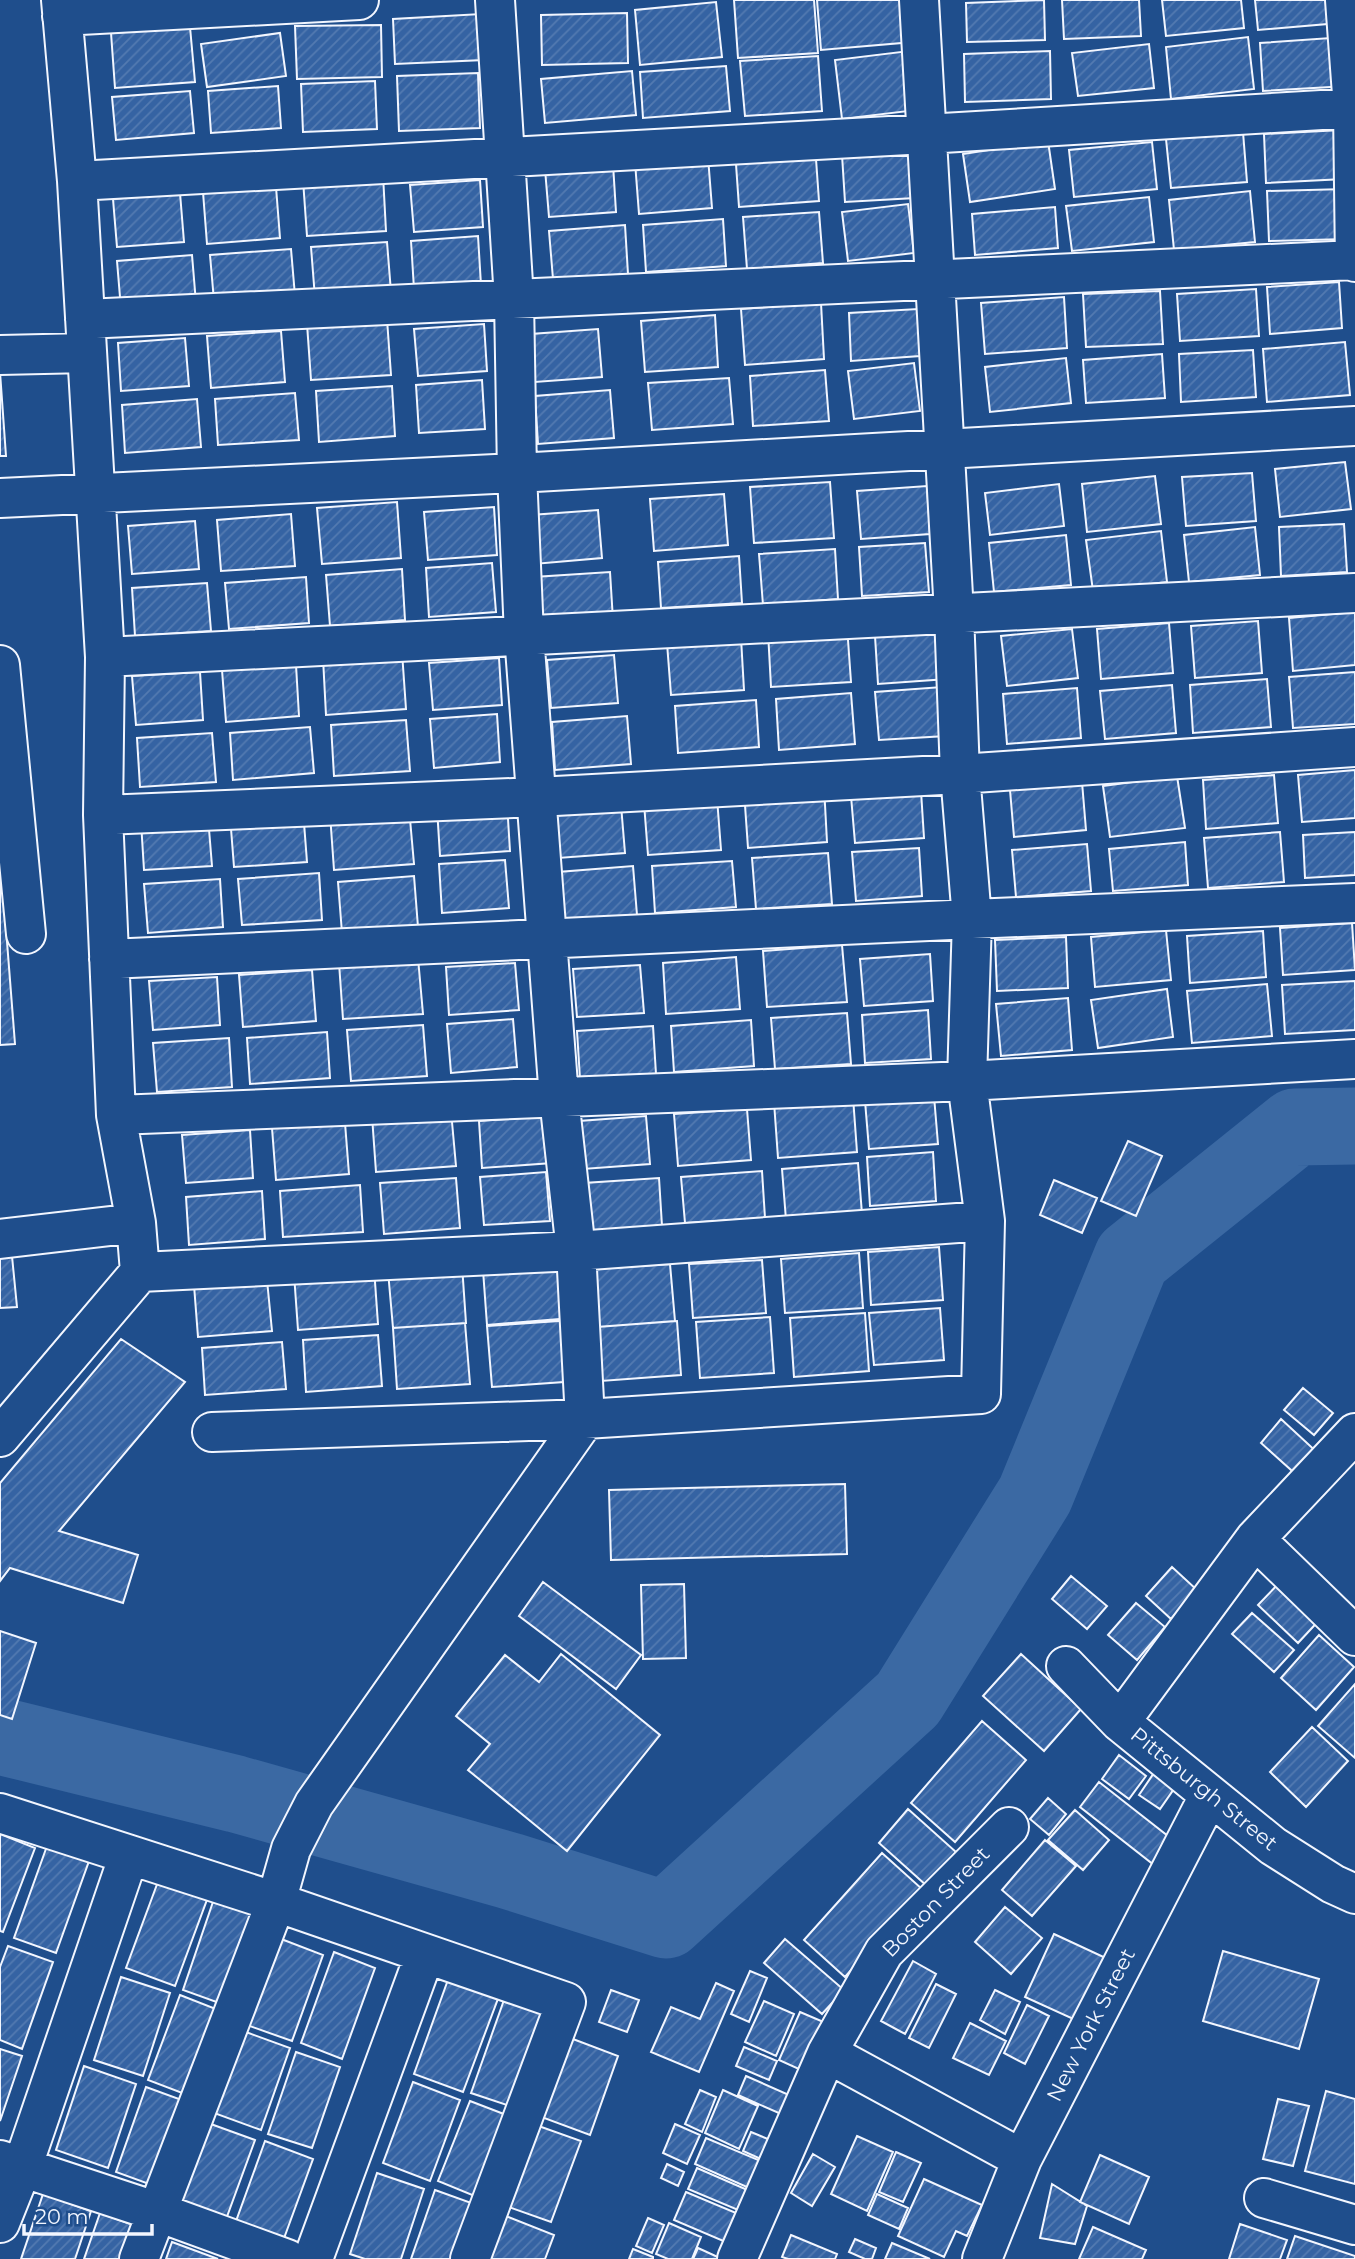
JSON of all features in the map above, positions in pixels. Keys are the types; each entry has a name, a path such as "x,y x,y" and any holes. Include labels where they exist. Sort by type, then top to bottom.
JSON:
{"street":[{"path":"0,1437 140,1272 136,1223 116,1115 103,815 105,657 77,181 62,8 359,0"},
{"path":"139,2259 155,2211 276,1902 291,1849 314,1804 585,1419 576,1251 559,1098 524,635 517,473 514,299 495,0"},
{"path":"212,1432 585,1419 981,1394 985,1221 967,1081 972,919 960,774 954,613 919,0"},
{"path":"0,355 86,336 514,299 1355,261 1354,108 1345,0"},
{"path":"77,181 1354,108"},
{"path":"0,498 517,473 1355,426"},
{"path":"105,657 1355,593"},
{"path":"0,665 26,934"},
{"path":"103,815 537,797 960,774 1355,747"},
{"path":"109,959 1355,903"},
{"path":"116,1115 967,1081 1355,1059"},
{"path":"140,1272 576,1251 985,1221"},
{"path":"0,1239 136,1223"},
{"path":"1120,1722 1255,1539 1355,1433"},
{"path":"1255,1539 1355,1636"},
{"name":"Pittsburgh Street","path":"1066,1666 1120,1722 1209,1796 1273,1846 1333,1884 1355,1894"},
{"name":"New York Street","path":"982,2259 1022,2159 1209,1796"},
{"path":"0,1813 276,1902 566,2002 470,2259"},
{"name":"Boston Street","path":"737,2259 827,2053 884,1952 1009,1827"},
{"path":"0,2223 11,2164 129,1855"},
{"path":"313,2259 425,1954"},
{"path":"827,2053 1022,2159"},
{"path":"11,2164 155,2211 287,2259"},
{"path":"1264,2198 1355,2225"}],"building":[{"path":"734,0 814,0 818,53 738,58"},
{"path":"817,0 910,0 913,42 821,50"},
{"path":"1044,0 1045,40 967,42 966,3"},
{"path":"1062,0 1139,0 1141,36 1064,39"},
{"path":"1162,0 1241,0 1244,28 1166,36"},
{"path":"1255,0 1337,0 1339,23 1258,30"},
{"path":"716,2 722,57 640,65 635,10"},
{"path":"627,13 628,63 542,65 541,15"},
{"path":"481,14 484,60 395,64 393,19"},
{"path":"381,25 382,77 297,79 295,26"},
{"path":"190,27 195,82 115,88 111,33"},
{"path":"280,33 286,76 207,87 201,44"},
{"path":"1248,37 1254,89 1171,99 1166,47"},
{"path":"1345,37 1348,86 1263,91 1260,43"},
{"path":"1149,44 1154,88 1078,96 1072,53"},
{"path":"909,51 917,110 842,119 835,60"},
{"path":"1050,51 1051,99 965,102 964,54"},
{"path":"818,56 822,111 745,116 740,61"},
{"path":"726,66 730,111 643,118 640,72"},
{"path":"632,71 636,115 545,123 541,79"},
{"path":"478,73 480,128 399,131 397,76"},
{"path":"375,81 377,129 303,132 301,84"},
{"path":"278,86 281,128 211,133 208,91"},
{"path":"190,91 194,133 116,140 112,97"},
{"path":"1342,130 1344,179 1266,183 1264,134"},
{"path":"1243,132 1247,182 1171,188 1166,139"},
{"path":"1048,141 1055,189 970,202 963,154"},
{"path":"1152,142 1157,189 1074,197 1069,150"},
{"path":"815,145 819,201 739,207 735,150"},
{"path":"912,150 915,198 845,202 842,155"},
{"path":"708,157 712,208 639,214 635,162"},
{"path":"613,164 616,212 549,217 545,169"},
{"path":"383,175 386,231 307,236 303,180"},
{"path":"480,180 483,227 414,232 410,185"},
{"path":"276,187 280,238 207,244 203,192"},
{"path":"1346,189 1348,239 1269,241 1267,191"},
{"path":"1250,191 1255,242 1174,250 1169,200"},
{"path":"180,193 184,242 117,247 113,199"},
{"path":"1149,197 1154,242 1072,251 1066,206"},
{"path":"908,204 914,253 848,261 842,212"},
{"path":"1055,207 1058,248 975,255 972,214"},
{"path":"819,212 823,263 747,269 743,217"},
{"path":"723,219 726,266 646,272 643,225"},
{"path":"625,225 628,274 553,279 549,231"},
{"path":"478,236 481,285 414,289 411,241"},
{"path":"387,242 391,292 315,298 311,247"},
{"path":"291,249 295,296 214,301 210,255"},
{"path":"192,255 196,303 121,309 117,261"},
{"path":"1339,282 1342,328 1270,334 1267,287"},
{"path":"1256,289 1259,336 1180,341 1177,294"},
{"path":"1160,291 1163,344 1086,347 1083,294"},
{"path":"1064,297 1067,348 985,354 981,303"},
{"path":"821,303 824,359 745,365 741,309"},
{"path":"918,309 920,356 851,361 849,313"},
{"path":"715,315 718,367 645,372 641,321"},
{"path":"387,319 391,375 311,380 307,324"},
{"path":"484,324 487,371 418,376 414,329"},
{"path":"598,329 602,377 535,382 531,334"},
{"path":"281,331 285,382 211,388 207,336"},
{"path":"185,338 189,386 121,391 118,343"},
{"path":"1345,342 1350,395 1267,402 1263,349"},
{"path":"1253,350 1256,397 1181,402 1179,354"},
{"path":"1162,354 1165,398 1086,403 1083,360"},
{"path":"1066,358 1071,403 990,412 985,367"},
{"path":"914,363 920,411 854,419 848,371"},
{"path":"825,370 829,421 753,426 750,376"},
{"path":"0,372 6,456 0,456"},
{"path":"729,378 733,424 652,430 648,383"},
{"path":"482,380 485,429 419,433 416,385"},
{"path":"392,386 395,436 319,442 316,391"},
{"path":"610,390 614,438 538,444 535,396"},
{"path":"295,393 299,440 218,445 215,399"},
{"path":"197,399 201,447 125,453 122,405"},
{"path":"1345,462 1351,509 1280,517 1275,469"},
{"path":"1252,473 1256,521 1186,526 1182,477"},
{"path":"1155,476 1161,524 1087,532 1082,484"},
{"path":"830,482 834,538 754,543 750,487"},
{"path":"1059,484 1064,526 990,535 985,493"},
{"path":"927,486 930,534 861,539 857,491"},
{"path":"724,494 728,545 654,551 650,499"},
{"path":"397,502 401,558 322,564 317,508"},
{"path":"494,507 497,555 428,560 424,512"},
{"path":"598,510 602,558 534,564 531,515"},
{"path":"291,514 295,566 221,571 217,520"},
{"path":"195,521 199,569 132,574 128,526"},
{"path":"1344,524 1347,572 1281,576 1279,527"},
{"path":"1255,527 1260,575 1189,582 1184,535"},
{"path":"1161,531 1167,582 1093,591 1086,540"},
{"path":"1066,535 1071,585 994,592 989,543"},
{"path":"925,543 929,592 862,596 859,547"},
{"path":"835,549 838,599 763,605 759,554"},
{"path":"739,556 742,603 661,608 658,562"},
{"path":"492,563 496,612 429,617 426,568"},
{"path":"402,569 405,620 330,626 326,575"},
{"path":"610,572 613,620 538,626 534,577"},
{"path":"306,577 309,623 229,629 225,583"},
{"path":"207,583 211,631 135,636 132,588"},
{"path":"1355,612 1355,665 1293,671 1289,618"},
{"path":"1258,621 1262,673 1195,678 1191,626"},
{"path":"1169,623 1173,673 1101,679 1097,629"},
{"path":"847,626 851,682 771,687 768,632"},
{"path":"1072,629 1078,678 1007,686 1001,636"},
{"path":"944,631 947,679 878,684 875,636"},
{"path":"741,638 744,690 671,695 667,643"},
{"path":"402,652 406,709 326,715 323,658"},
{"path":"614,655 618,703 551,708 547,660"},
{"path":"499,658 502,705 433,710 429,663"},
{"path":"296,665 299,716 226,722 222,670"},
{"path":"200,672 203,720 136,725 132,676"},
{"path":"1355,672 1355,724 1293,728 1289,677"},
{"path":"1267,679 1271,727 1193,733 1190,685"},
{"path":"1172,685 1176,733 1105,739 1100,691"},
{"path":"942,687 946,736 879,740 875,692"},
{"path":"1077,688 1081,738 1007,744 1003,694"},
{"path":"851,693 855,744 779,750 776,699"},
{"path":"756,700 759,747 678,753 675,706"},
{"path":"497,714 500,762 434,768 430,719"},
{"path":"627,716 631,764 555,770 552,722"},
{"path":"406,720 410,771 334,776 331,725"},
{"path":"310,727 314,773 233,780 230,733"},
{"path":"212,733 216,782 140,787 137,738"},
{"path":"1355,770 1355,818 1302,822 1298,775"},
{"path":"1274,775 1278,823 1206,829 1203,780"},
{"path":"1177,776 1185,828 1110,837 1103,786"},
{"path":"1082,782 1086,830 1014,837 1010,790"},
{"path":"824,786 827,842 748,848 744,791"},
{"path":"921,791 924,838 855,843 851,796"},
{"path":"717,798 721,850 648,855 644,803"},
{"path":"507,803 510,851 440,856 437,808"},
{"path":"621,805 625,853 558,858 554,810"},
{"path":"409,808 414,864 334,870 330,814"},
{"path":"303,810 307,862 234,867 230,816"},
{"path":"208,817 212,866 144,870 141,822"},
{"path":"1280,832 1284,882 1208,888 1204,838"},
{"path":"1355,832 1355,875 1305,878 1303,835"},
{"path":"1185,842 1188,885 1113,891 1109,849"},
{"path":"1087,844 1091,891 1016,897 1012,850"},
{"path":"919,848 922,896 856,901 852,852"},
{"path":"0,852 15,1044 0,1045"},
{"path":"828,853 832,904 756,909 752,858"},
{"path":"505,860 509,908 442,913 439,864"},
{"path":"732,861 736,907 655,913 652,866"},
{"path":"633,866 637,915 562,920 558,872"},
{"path":"319,873 322,920 242,925 238,879"},
{"path":"414,876 418,927 342,933 338,882"},
{"path":"220,879 223,927 148,933 144,884"},
{"path":"1352,923 1355,970 1283,975 1280,928"},
{"path":"1166,930 1171,980 1095,987 1091,937"},
{"path":"1263,931 1266,977 1190,983 1187,936"},
{"path":"1066,937 1068,988 997,991 995,940"},
{"path":"842,945 847,1002 767,1007 763,951"},
{"path":"930,954 933,1001 864,1006 860,959"},
{"path":"736,957 740,1009 666,1014 663,963"},
{"path":"418,958 423,1014 343,1019 339,963"},
{"path":"515,963 519,1010 449,1015 446,967"},
{"path":"640,965 644,1013 577,1017 573,969"},
{"path":"312,970 316,1021 243,1027 239,975"},
{"path":"217,977 220,1025 153,1030 149,981"},
{"path":"1355,981 1355,1030 1285,1034 1282,985"},
{"path":"1267,984 1272,1036 1192,1043 1187,991"},
{"path":"1167,989 1173,1037 1098,1048 1091,1000"},
{"path":"1068,998 1072,1050 1001,1056 996,1004"},
{"path":"928,1010 931,1059 865,1063 862,1015"},
{"path":"847,1013 851,1064 775,1069 771,1018"},
{"path":"513,1019 517,1067 451,1073 447,1024"},
{"path":"751,1020 754,1066 674,1072 671,1026"},
{"path":"423,1025 427,1076 351,1081 347,1030"},
{"path":"653,1026 656,1074 580,1079 577,1031"},
{"path":"327,1032 330,1078 250,1084 247,1038"},
{"path":"229,1038 232,1087 157,1092 153,1043"},
{"path":"934,1096 938,1144 869,1149 865,1101"},
{"path":"853,1097 857,1152 778,1158 774,1102"},
{"path":"747,1109 751,1160 678,1166 674,1114"},
{"path":"451,1111 456,1166 376,1172 372,1116"},
{"path":"548,1116 552,1163 482,1168 479,1121"},
{"path":"646,1116 650,1164 583,1169 579,1121"},
{"path":"345,1123 349,1174 276,1180 272,1128"},
{"path":"250,1130 253,1178 186,1183 182,1135"},
{"path":"1128,1141 1162,1156 1136,1216 1101,1201"},
{"path":"933,1152 936,1201 870,1206 867,1157"},
{"path":"858,1163 862,1214 786,1220 782,1169"},
{"path":"762,1171 765,1218 685,1223 681,1177"},
{"path":"546,1172 550,1221 484,1225 480,1177"},
{"path":"456,1178 460,1228 384,1234 380,1183"},
{"path":"659,1178 662,1226 587,1231 584,1183"},
{"path":"1054,1180 1097,1198 1082,1233 1040,1215"},
{"path":"360,1185 363,1232 283,1237 280,1191"},
{"path":"262,1191 265,1239 189,1245 186,1197"},
{"path":"0,1246 11,1246 17,1307 0,1308"},
{"path":"939,1247 943,1300 871,1305 868,1252"},
{"path":"859,1253 863,1308 785,1313 781,1259"},
{"path":"762,1260 766,1313 693,1318 689,1264"},
{"path":"568,1263 572,1318 487,1325 483,1270"},
{"path":"670,1264 675,1321 597,1327 594,1269"},
{"path":"462,1265 466,1323 393,1328 388,1271"},
{"path":"374,1268 378,1324 298,1330 294,1274"},
{"path":"267,1280 272,1331 198,1337 194,1285"},
{"path":"940,1308 944,1360 874,1365 869,1313"},
{"path":"865,1313 869,1371 794,1377 790,1318"},
{"path":"770,1317 774,1373 700,1378 696,1322"},
{"path":"574,1320 578,1381 492,1387 487,1326"},
{"path":"677,1321 681,1375 601,1381 597,1327"},
{"path":"465,1323 470,1384 397,1389 393,1328"},
{"path":"378,1335 382,1386 306,1392 303,1340"},
{"path":"121,1339 185,1382 59,1531 138,1555 123,1603 10,1568 0,1581 0,1483"},
{"path":"282,1342 286,1389 205,1395 202,1348"},
{"path":"1303,1388 1333,1413 1314,1435 1284,1410"},
{"path":"1281,1419 1320,1455 1300,1478 1261,1443"},
{"path":"845,1484 847,1554 611,1560 609,1490"},
{"path":"1172,1567 1197,1590 1171,1619 1146,1596"},
{"path":"1071,1576 1107,1606 1087,1629 1052,1599"},
{"path":"1284,1578 1324,1615 1298,1643 1258,1605"},
{"path":"543,1582 641,1655 616,1689 519,1616"},
{"path":"684,1584 686,1658 643,1659 641,1585"},
{"path":"1136,1603 1165,1627 1137,1660 1108,1635"},
{"path":"1252,1613 1294,1650 1274,1672 1232,1634"},
{"path":"0,1631 36,1643 12,1719 0,1715"},
{"path":"1319,1635 1354,1667 1316,1710 1281,1678"},
{"path":"561,1654 660,1735 567,1851 468,1770 490,1744 456,1716 505,1655 539,1682"},
{"path":"1021,1654 1081,1709 1044,1751 983,1696"},
{"path":"1355,1684 1355,1758 1318,1726"},
{"path":"982,1721 1026,1760 955,1842 911,1803"},
{"path":"1312,1727 1348,1761 1306,1807 1270,1772"},
{"path":"1119,1755 1146,1776 1129,1799 1102,1779"},
{"path":"1162,1761 1183,1776 1160,1809 1139,1795"},
{"path":"1099,1782 1173,1840 1154,1865 1080,1807"},
{"path":"1048,1798 1066,1814 1049,1835 1030,1819"},
{"path":"908,1809 956,1852 927,1886 879,1843"},
{"path":"1075,1810 1109,1840 1083,1870 1048,1840"},
{"path":"0,1834 35,1848 3,1932 0,1931"},
{"path":"1045,1840 1076,1866 1032,1916 1002,1890"},
{"path":"47,1846 89,1861 56,1953 14,1938"},
{"path":"882,1853 922,1889 845,1977 804,1940"},
{"path":"159,1879 208,1897 175,1986 126,1968"},
{"path":"215,1896 256,1910 222,2004 183,1990"},
{"path":"1005,1907 1042,1938 1011,1974 975,1942"},
{"path":"1054,1934 1110,1960 1082,2023 1025,1997"},
{"path":"276,1937 323,1955 292,2041 244,2024"},
{"path":"785,1939 844,1990 822,2014 764,1963"},
{"path":"8,1946 53,1962 22,2049 0,2040 0,1967"},
{"path":"1223,1951 1319,1979 1299,2049 1203,2021"},
{"path":"334,1952 375,1968 342,2059 301,2043"},
{"path":"913,1961 936,1974 905,2034 881,2021"},
{"path":"750,1971 767,1978 749,2022 731,2014"},
{"path":"121,1977 170,1993 143,2076 94,2060"},
{"path":"449,1977 499,1996 463,2092 414,2074"},
{"path":"716,1983 734,1991 699,2072 651,2052 671,2007 700,2019"},
{"path":"936,1984 956,1994 929,2048 909,2038"},
{"path":"611,1990 639,2000 627,2032 599,2022"},
{"path":"995,1990 1020,2002 1005,2034 980,2020"},
{"path":"180,1995 221,2011 190,2096 148,2080"},
{"path":"504,2000 546,2015 513,2107 471,2093"},
{"path":"764,2001 794,2014 776,2056 745,2042"},
{"path":"1027,2005 1049,2016 1025,2064 1004,2053"},
{"path":"800,2012 833,2026 812,2075 779,2060"},
{"path":"970,2023 1006,2041 989,2075 953,2058"},
{"path":"243,2031 290,2048 261,2130 214,2113"},
{"path":"565,2036 618,2056 590,2135 536,2115"},
{"path":"744,2047 777,2061 769,2080 736,2066"},
{"path":"0,2049 22,2056 0,2121"},
{"path":"296,2052 340,2067 312,2148 268,2134"},
{"path":"84,2066 136,2084 108,2168 56,2150"},
{"path":"746,2076 789,2095 781,2114 738,2095"},
{"path":"413,2082 460,2100 430,2181 383,2163"},
{"path":"146,2087 190,2103 160,2188 116,2172"},
{"path":"700,2090 716,2097 702,2132 685,2124"},
{"path":"723,2090 758,2106 739,2149 705,2133"},
{"path":"1326,2091 1355,2099 1355,2184 1305,2171"},
{"path":"1278,2099 1309,2106 1293,2166 1263,2159"},
{"path":"470,2101 509,2116 477,2197 438,2181"},
{"path":"208,2123 255,2140 225,2222 178,2205"},
{"path":"533,2124 581,2141 551,2222 503,2205"},
{"path":"675,2124 700,2135 687,2164 663,2153"},
{"path":"751,2132 780,2144 772,2164 743,2151"},
{"path":"857,2136 893,2152 867,2211 831,2194"},
{"path":"706,2138 770,2165 758,2192 695,2164"},
{"path":"265,2141 313,2159 283,2241 235,2224"},
{"path":"896,2152 921,2163 903,2202 879,2192"},
{"path":"813,2154 835,2167 812,2206 791,2193"},
{"path":"1100,2155 1149,2177 1129,2224 1080,2202"},
{"path":"667,2164 684,2172 678,2186 661,2178"},
{"path":"697,2168 759,2195 750,2215 688,2189"},
{"path":"377,2173 424,2189 401,2259 365,2259 350,2254"},
{"path":"924,2179 982,2205 967,2236 956,2231 944,2257 898,2236"},
{"path":"1052,2184 1087,2206 1075,2244 1040,2238"},
{"path":"435,2190 477,2205 458,2259 411,2259"},
{"path":"686,2192 748,2218 735,2246 674,2220"},
{"path":"43,2194 91,2211 75,2259 21,2259"},
{"path":"877,2194 908,2208 899,2229 868,2215"},
{"path":"100,2213 142,2228 131,2259 84,2259"},
{"path":"498,2213 554,2235 545,2259 481,2259"},
{"path":"648,2218 664,2225 652,2253 636,2246"},
{"path":"669,2223 701,2237 692,2259 668,2259 656,2254"},
{"path":"1240,2224 1287,2240 1280,2259 1229,2259"},
{"path":"1093,2227 1146,2250 1142,2259 1079,2259"},
{"path":"791,2235 837,2254 835,2259 782,2257"},
{"path":"1295,2236 1355,2256 1355,2259 1287,2259"},
{"path":"855,2239 876,2248 872,2259 849,2252"},
{"path":"172,2242 218,2259 166,2259"},
{"path":"892,2243 930,2259 885,2259"},
{"path":"698,2248 722,2259 693,2259"},
{"path":"633,2249 653,2257 653,2259 629,2259"}],"waterway":[{"path":"0,1736 236,1794 510,1871 666,1920 908,1699 1035,1495 1132,1258 1295,1127 1355,1126"}]}
